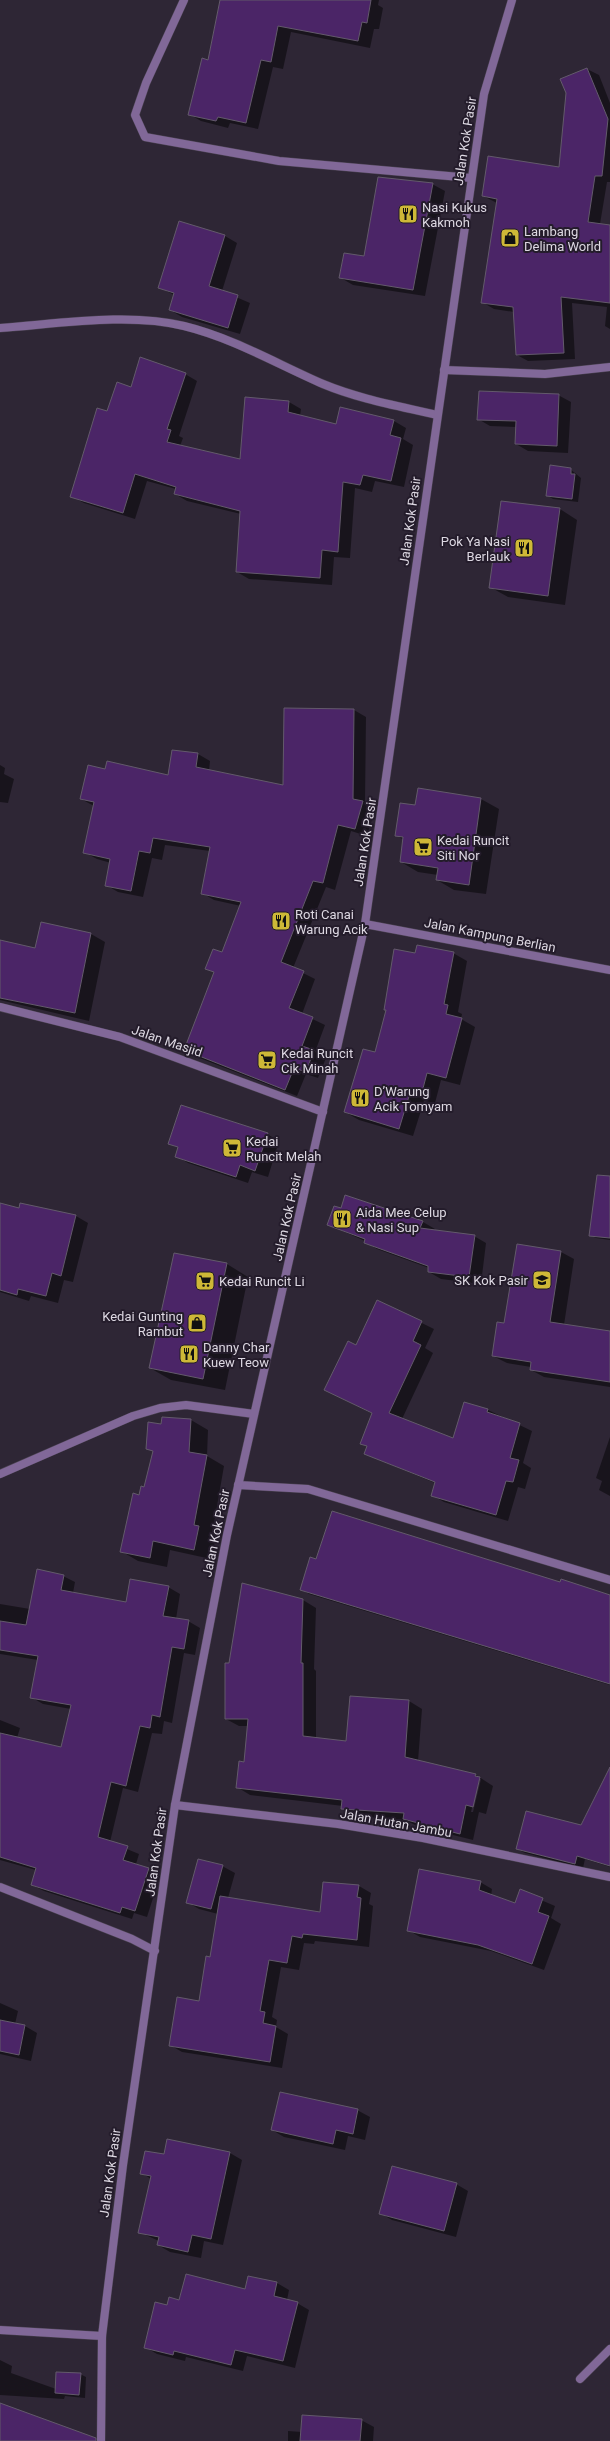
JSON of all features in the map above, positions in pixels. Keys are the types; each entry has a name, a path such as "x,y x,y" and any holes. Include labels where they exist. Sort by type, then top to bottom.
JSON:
{"street":[{"path":"184,0 146,83 135,115 145,137 278,161 471,178"},
{"name":"Jalan Kok Pasir","path":"101,2441 102,2336 123,2165 175,1805 238,1485 365,924 484,94 512,0"},
{"path":"0,328 137,319 183,325 229,339 325,384 372,400 437,415"},
{"path":"444,370 545,374 610,367"},
{"name":"Jalan Kampung Berlian","path":"365,924 610,970"},
{"name":"Jalan Masjid","path":"0,1008 120,1037 322,1112"},
{"path":"0,1474 133,1416 160,1408 186,1405 254,1414"},
{"path":"238,1485 308,1489 610,1580"},
{"name":"Jalan Hutan Jambu","path":"175,1805 338,1824 423,1838 610,1877"},
{"path":"0,1887 132,1939 155,1951"},
{"path":"0,2330 102,2336"},
{"path":"580,2379 610,2349"}],"building":[{"path":"220,0 371,0 367,23 362,22 358,41 278,26 271,62 261,60 246,123 218,117 216,121 188,115 202,58 208,60"},
{"path":"587,68 608,119 602,176 595,176 588,222 610,225 610,303 561,297 564,353 516,355 513,307 481,303 497,199 482,196 488,156 559,167 566,93 560,79"},
{"path":"378,177 433,183 413,290 339,278 344,253 364,256"},
{"path":"179,221 225,235 209,286 238,295 228,328 169,310 174,293 158,288"},
{"path":"140,357 186,373 167,429 171,430 167,442 240,459 245,397 289,401 288,412 336,424 340,407 394,420 390,435 401,438 391,481 363,475 360,485 343,482 338,552 322,550 320,578 236,572 240,511 174,494 176,487 135,474 123,513 70,497 97,408 107,411 117,382 131,387"},
{"path":"479,391 559,394 557,446 515,444 516,421 477,420"},
{"path":"550,465 571,468 571,474 575,474 572,499 546,496"},
{"name":"Pok Ya Nasi Berlauk","path":"501,501 560,508 548,596 489,588"},
{"path":"284,708 354,709 353,799 363,801 355,829 338,825 323,883 313,881 281,962 304,971 289,1008 313,1017 302,1046 314,1050 306,1072 294,1068 285,1090 184,1050 214,972 205,969 213,949 222,952 241,902 201,894 210,847 153,838 150,853 139,851 131,891 105,886 110,859 83,853 94,802 80,799 88,765 105,769 107,761 168,775 172,750 198,753 196,767 283,785"},
{"path":"418,788 481,798 469,885 436,880 438,868 400,862 403,837 395,836 400,803 415,805"},
{"path":"41,922 91,933 75,1013 0,998 0,940 35,948"},
{"path":"417,945 454,952 444,1004 448,1005 446,1014 462,1018 446,1078 427,1073 421,1096 410,1093 399,1129 344,1112 363,1049 375,1052 386,1010 384,1010 394,949 415,953"},
{"path":"181,1105 268,1133 255,1171 240,1165 236,1177 175,1157 178,1147 168,1144"},
{"path":"597,1175 610,1176 610,1238 589,1236"},
{"path":"345,1195 423,1221 420,1228 475,1235 469,1277 428,1272 428,1266 364,1243 365,1239 327,1225 334,1206 341,1208"},
{"path":"0,1203 19,1208 20,1203 76,1215 61,1276 52,1273 46,1296 18,1289 17,1295 0,1290"},
{"path":"517,1244 561,1251 550,1322 610,1331 610,1382 530,1370 531,1362 492,1356 497,1322 504,1323"},
{"path":"174,1253 227,1263 203,1379 149,1368"},
{"path":"377,1300 422,1321 413,1341 421,1345 389,1413 453,1438 464,1402 488,1409 487,1412 520,1423 510,1458 519,1460 513,1482 506,1481 496,1515 431,1496 435,1482 364,1454 367,1446 360,1444 372,1413 324,1390 348,1341 356,1345"},
{"path":"162,1417 191,1419 189,1452 207,1455 194,1525 199,1526 194,1550 153,1541 150,1558 120,1552 133,1493 139,1495 141,1486 144,1487 153,1451 146,1449 148,1422 161,1424"},
{"path":"332,1511 560,1582 561,1579 610,1595 610,1684 300,1590 310,1557 316,1559"},
{"path":"37,1569 64,1575 61,1590 126,1602 130,1579 169,1586 163,1616 189,1620 184,1649 172,1647 160,1717 152,1715 150,1728 140,1726 126,1786 111,1782 98,1837 128,1846 123,1860 149,1868 135,1911 122,1907 120,1913 31,1885 36,1868 0,1857 0,1733 61,1747 71,1705 30,1698 38,1656 0,1650 0,1621 26,1625"},
{"path":"242,1583 303,1599 301,1663 303,1663 303,1736 346,1741 350,1696 409,1700 405,1757 476,1774 475,1776 480,1777 473,1807 466,1805 460,1834 403,1819 404,1813 341,1809 342,1800 236,1788 239,1761 244,1762 248,1719 225,1719 225,1663 229,1663"},
{"path":"610,1767 610,1866 577,1856 575,1864 516,1849 526,1811 581,1825"},
{"path":"198,1859 223,1865 211,1909 186,1903"},
{"path":"419,1869 481,1881 479,1890 515,1903 520,1889 543,1898 538,1912 549,1916 532,1964 478,1945 407,1931"},
{"path":"323,1882 359,1885 357,1897 361,1898 357,1940 303,1934 302,1938 292,1936 287,1963 269,1960 260,2011 265,2012 263,2023 276,2026 270,2062 169,2046 177,1997 199,2001 206,1956 210,1957 220,1896 320,1912"},
{"path":"0,2020 25,2025 19,2055 0,2051"},
{"path":"280,2092 358,2109 353,2134 336,2130 333,2144 271,2130"},
{"path":"167,2139 230,2152 211,2239 192,2235 188,2252 157,2245 159,2237 138,2233 151,2176 140,2174 145,2151 164,2154"},
{"path":"392,2166 457,2183 444,2231 379,2214"},
{"path":"186,2274 245,2289 248,2276 277,2282 274,2296 298,2302 283,2361 235,2350 231,2365 174,2351 173,2355 144,2348 155,2302 167,2305 169,2297 179,2300"},
{"path":"56,2372 81,2373 79,2395 55,2393"},
{"path":"0,2403 96,2438 96,2441 0,2441"},
{"path":"302,2415 362,2419 360,2441 300,2441"}],"place":[{"name":"Nasi Kukus Kakmoh","path":"408,214"},
{"name":"Lambang Delima World","path":"510,238"},
{"name":"Pok Ya Nasi Berlauk","path":"524,548"},
{"name":"Kedai Runcit Siti Nor","path":"423,847"},
{"name":"Roti Canai Warung Acik","path":"281,921"},
{"name":"Kedai Runcit Cik Minah","path":"267,1060"},
{"name":"D’Warung Acik Tomyam","path":"360,1098"},
{"name":"Kedai Runcit Melah","path":"232,1148"},
{"name":"Aida Mee Celup & Nasi Sup","path":"342,1219"},
{"name":"SK Kok Pasir","path":"542,1280"},
{"name":"Kedai Runcit Li","path":"205,1281"},
{"name":"Kedai Gunting Rambut","path":"197,1323"},
{"name":"Danny Char Kuew Teow","path":"189,1354"}]}
